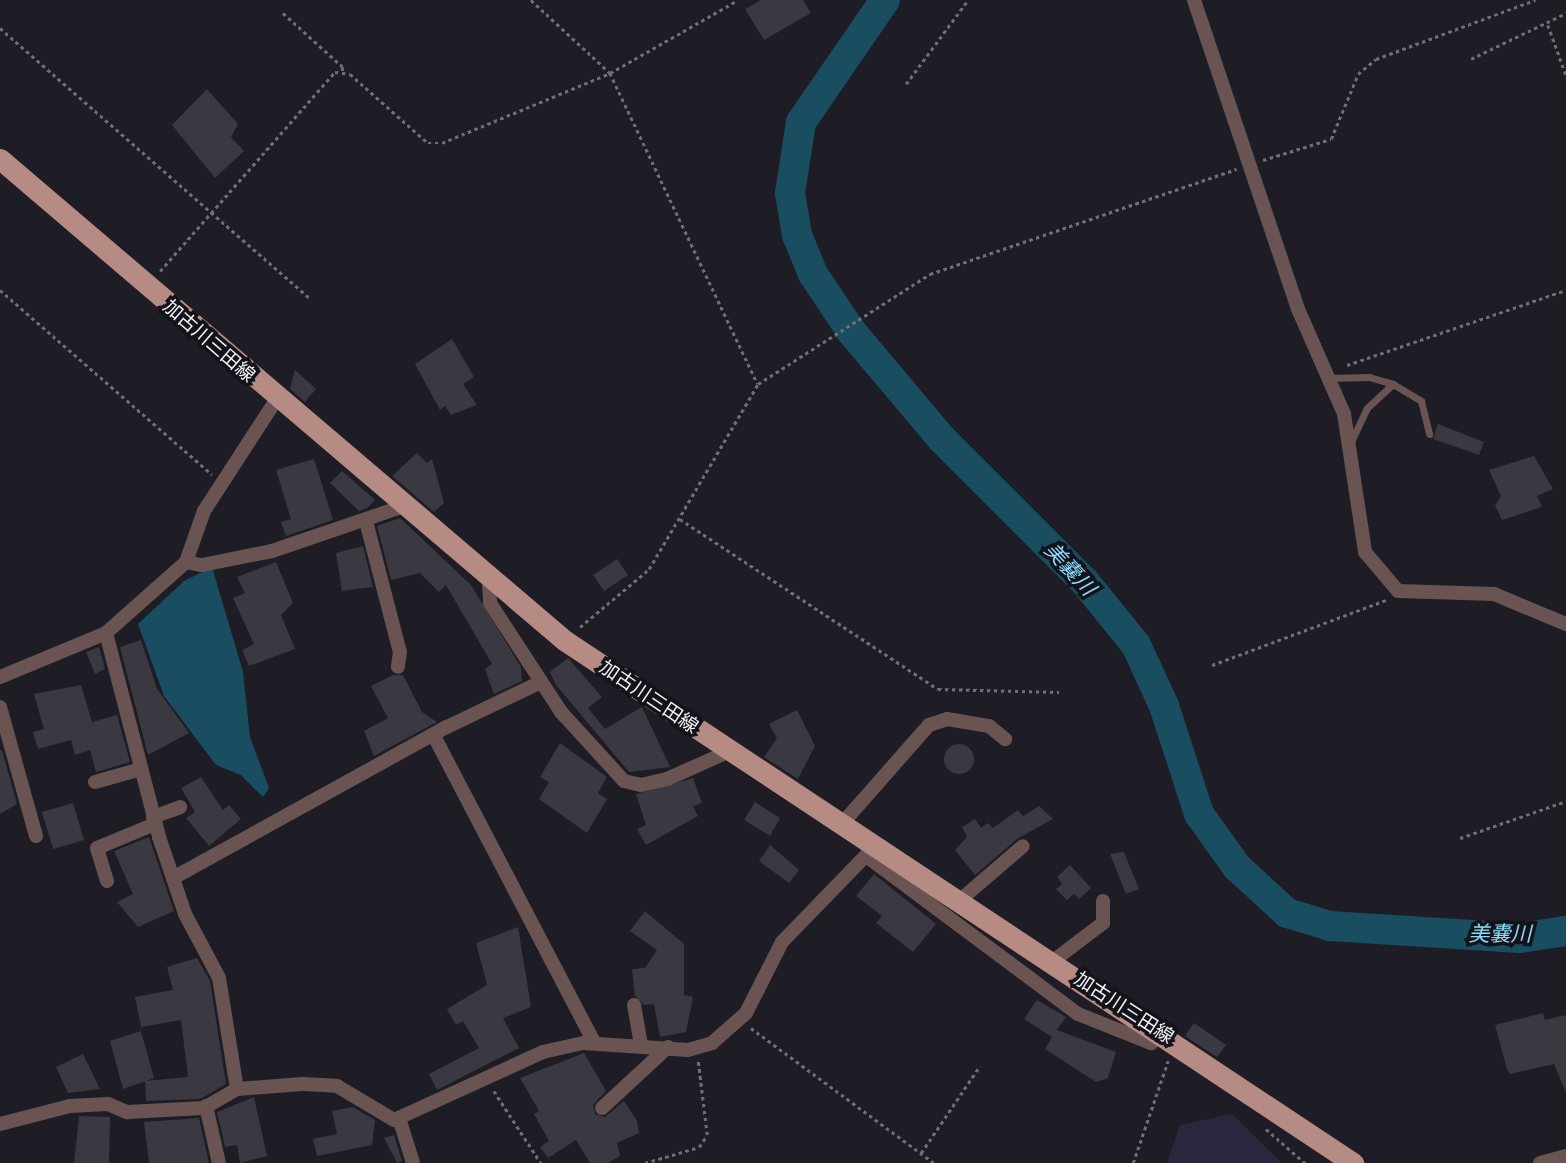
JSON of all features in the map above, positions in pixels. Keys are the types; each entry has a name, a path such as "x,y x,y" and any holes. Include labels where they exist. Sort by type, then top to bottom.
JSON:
{"main road":[{"name":"加古川三田線","path":"0,159 401,507 489,582 564,640 840,826 871,851 959,901 1052,961 1353,1163"}],"street":[{"path":"1194,0 1249,165 1326,377 1344,415 1365,552 1398,591 1494,594 1566,624"},
{"path":"0,677 106,633 186,562 204,511 224,485 276,400"},
{"path":"186,562 202,565 272,551 401,507"},
{"path":"366,521 400,652 398,667"},
{"path":"489,582 489,603 541,682 624,781 640,785 667,779 730,751"},
{"path":"106,633 154,821 173,878 216,968 237,1089"},
{"path":"173,878 541,682"},
{"path":"0,707 36,836"},
{"path":"840,826 929,725 947,719 989,726 1005,739"},
{"path":"435,738 594,1042"},
{"path":"95,782 141,769"},
{"path":"107,881 97,848 180,807"},
{"path":"959,901 1023,846"},
{"path":"399,1118 543,1052 594,1042 696,1048 741,1019 782,942 871,851 1077,1014 1151,1043 1168,1037"},
{"path":"1052,961 1103,923 1103,901"},
{"path":"634,1005 641,1043"},
{"path":"602,1108 668,1047"},
{"path":"0,1124 70,1106 108,1104 127,1112 206,1106 237,1089 337,1086 399,1118 412,1163"},
{"path":"206,1106 219,1163"},
{"path":"1541,1163 1566,1156"}],"lane":[{"path":"1326,377 1369,377 1394,384 1421,401 1429,434"},
{"path":"1347,446 1367,408 1394,384"}],"path":[{"path":"531,0 610,73 758,384"},
{"path":"147,287 335,72 342,73 428,143 442,143 610,73 738,0"},
{"path":"906,84 968,0"},
{"path":"564,640 649,569 758,384 820,342 930,274 1331,139 1358,74 1376,59 1535,0"},
{"path":"283,13 343,67 342,73"},
{"path":"1471,59 1548,25 1566,13"},
{"path":"1548,25 1566,75"},
{"path":"0,28 309,298"},
{"path":"0,290 224,485"},
{"path":"1326,377 1566,290"},
{"path":"680,519 939,689 1059,692"},
{"path":"1212,665 1398,591"},
{"path":"1460,838 1566,801"},
{"path":"741,1019 934,1163"},
{"path":"1133,1163 1168,1037"},
{"path":"645,1163 699,1147 707,1135 696,1048"},
{"path":"920,1153 980,1066"},
{"path":"485,1080 541,1163"}],"shaded area":[{"path":"1232,1114 1282,1163 1167,1163 1180,1125"}],"water":[{"path":"212,567 243,672 250,737 269,788 263,797 241,775 216,765 164,696 138,624 184,581"}],"building":[{"path":"761,0 803,0 811,13 764,40 745,9"},
{"path":"207,89 238,124 231,137 244,151 215,178 172,125"},
{"path":"452,339 474,377 463,384 477,405 451,415 445,406 440,410 415,364"},
{"path":"295,370 316,389 305,402 290,389"},
{"path":"1438,424 1484,442 1479,455 1433,439"},
{"path":"417,453 427,463 432,459 444,503 434,512 392,476"},
{"path":"1534,456 1553,489 1537,496 1542,507 1502,520 1495,505 1501,496 1489,470"},
{"path":"314,459 333,520 286,536 281,522 291,519 276,470"},
{"path":"342,471 375,500 367,508 359,511 330,483"},
{"path":"400,518 471,585 521,667 522,681 494,694 485,669 492,664 446,585 439,592 420,573 391,580 377,526"},
{"path":"363,546 373,587 342,591 336,553"},
{"path":"617,559 628,575 604,591 593,575"},
{"path":"276,562 293,603 281,615 295,649 249,666 242,650 254,644 233,598 245,593 237,577"},
{"path":"141,640 157,689 189,733 148,755 120,647"},
{"path":"99,647 105,669 95,674 86,652"},
{"path":"568,658 602,697 588,708 605,729 642,707 670,767 629,772 556,685 550,672"},
{"path":"393,675 403,675 422,712 437,722 374,756 364,731 388,718 371,686"},
{"path":"81,685 92,722 117,715 130,762 96,772 90,750 75,755 71,740 38,749 33,732 44,729 34,694"},
{"path":"797,710 815,746 798,779 764,757 777,738 769,724"},
{"path":"560,743 607,777 598,793 607,799 587,833 539,799 549,782 540,777"},
{"path":"959,744 965,745 973,753 973,765 965,773 959,774 953,773 945,765 944,759 945,753 953,745"},
{"path":"0,750 17,804 0,814"},
{"path":"201,777 223,810 229,805 241,819 209,846 186,818 195,812 181,788"},
{"path":"693,778 702,803 693,806 698,816 646,845 637,829 646,825 636,794"},
{"path":"755,802 780,818 770,836 744,820"},
{"path":"73,803 84,840 53,849 42,812"},
{"path":"1039,806 1053,819 1017,839 975,875 955,850 967,837 962,827 975,819 981,828 988,823 993,828 1018,810 1023,816"},
{"path":"149,837 174,911 138,927 117,902 133,894 114,851"},
{"path":"770,845 799,870 789,883 759,861"},
{"path":"1124,852 1139,889 1126,894 1110,854"},
{"path":"1070,865 1091,888 1079,899 1074,894 1067,900 1056,889 1062,884 1057,877"},
{"path":"874,874 936,924 913,952 876,923 882,916 856,896"},
{"path":"645,911 684,944 684,995 693,997 686,1032 660,1037 654,1004 644,1005 635,996 632,969 645,968 657,950 630,931"},
{"path":"518,927 531,1007 503,1018 519,1048 437,1090 429,1074 479,1048 463,1021 456,1025 447,1009 487,985 476,943"},
{"path":"197,958 210,981 226,1084 200,1099 146,1101 145,1081 188,1077 181,1020 141,1027 135,997 173,990 167,967"},
{"path":"1037,1000 1066,1017 1057,1030 1116,1052 1108,1078 1096,1082 1045,1049 1052,1037 1024,1019"},
{"path":"1543,1013 1545,1020 1566,1015 1566,1093 1554,1064 1510,1074 1507,1069 1495,1025"},
{"path":"1194,1023 1226,1045 1217,1057 1185,1036"},
{"path":"141,1031 154,1078 123,1089 110,1041"},
{"path":"584,1053 606,1091 593,1105 595,1114 605,1117 624,1101 637,1121 639,1133 617,1143 620,1156 608,1163 590,1163 576,1140 548,1158 540,1147 549,1141 534,1114 539,1111 520,1078"},
{"path":"83,1054 100,1089 68,1093 56,1067"},
{"path":"254,1097 267,1156 240,1163 237,1145 225,1147 217,1112"},
{"path":"353,1107 375,1120 372,1145 317,1156 313,1139 337,1134 332,1111"},
{"path":"79,1116 110,1117 109,1163 74,1163"},
{"path":"199,1118 209,1163 149,1163 144,1122"},
{"path":"394,1135 402,1161 397,1163 384,1138"}],"waterway":[{"name":"美嚢川","path":"885,0 801,122 790,193 797,235 813,274 851,331 942,439 1085,582 1136,645 1164,706 1199,814 1237,867 1287,913 1330,926 1520,938 1566,931"}]}
